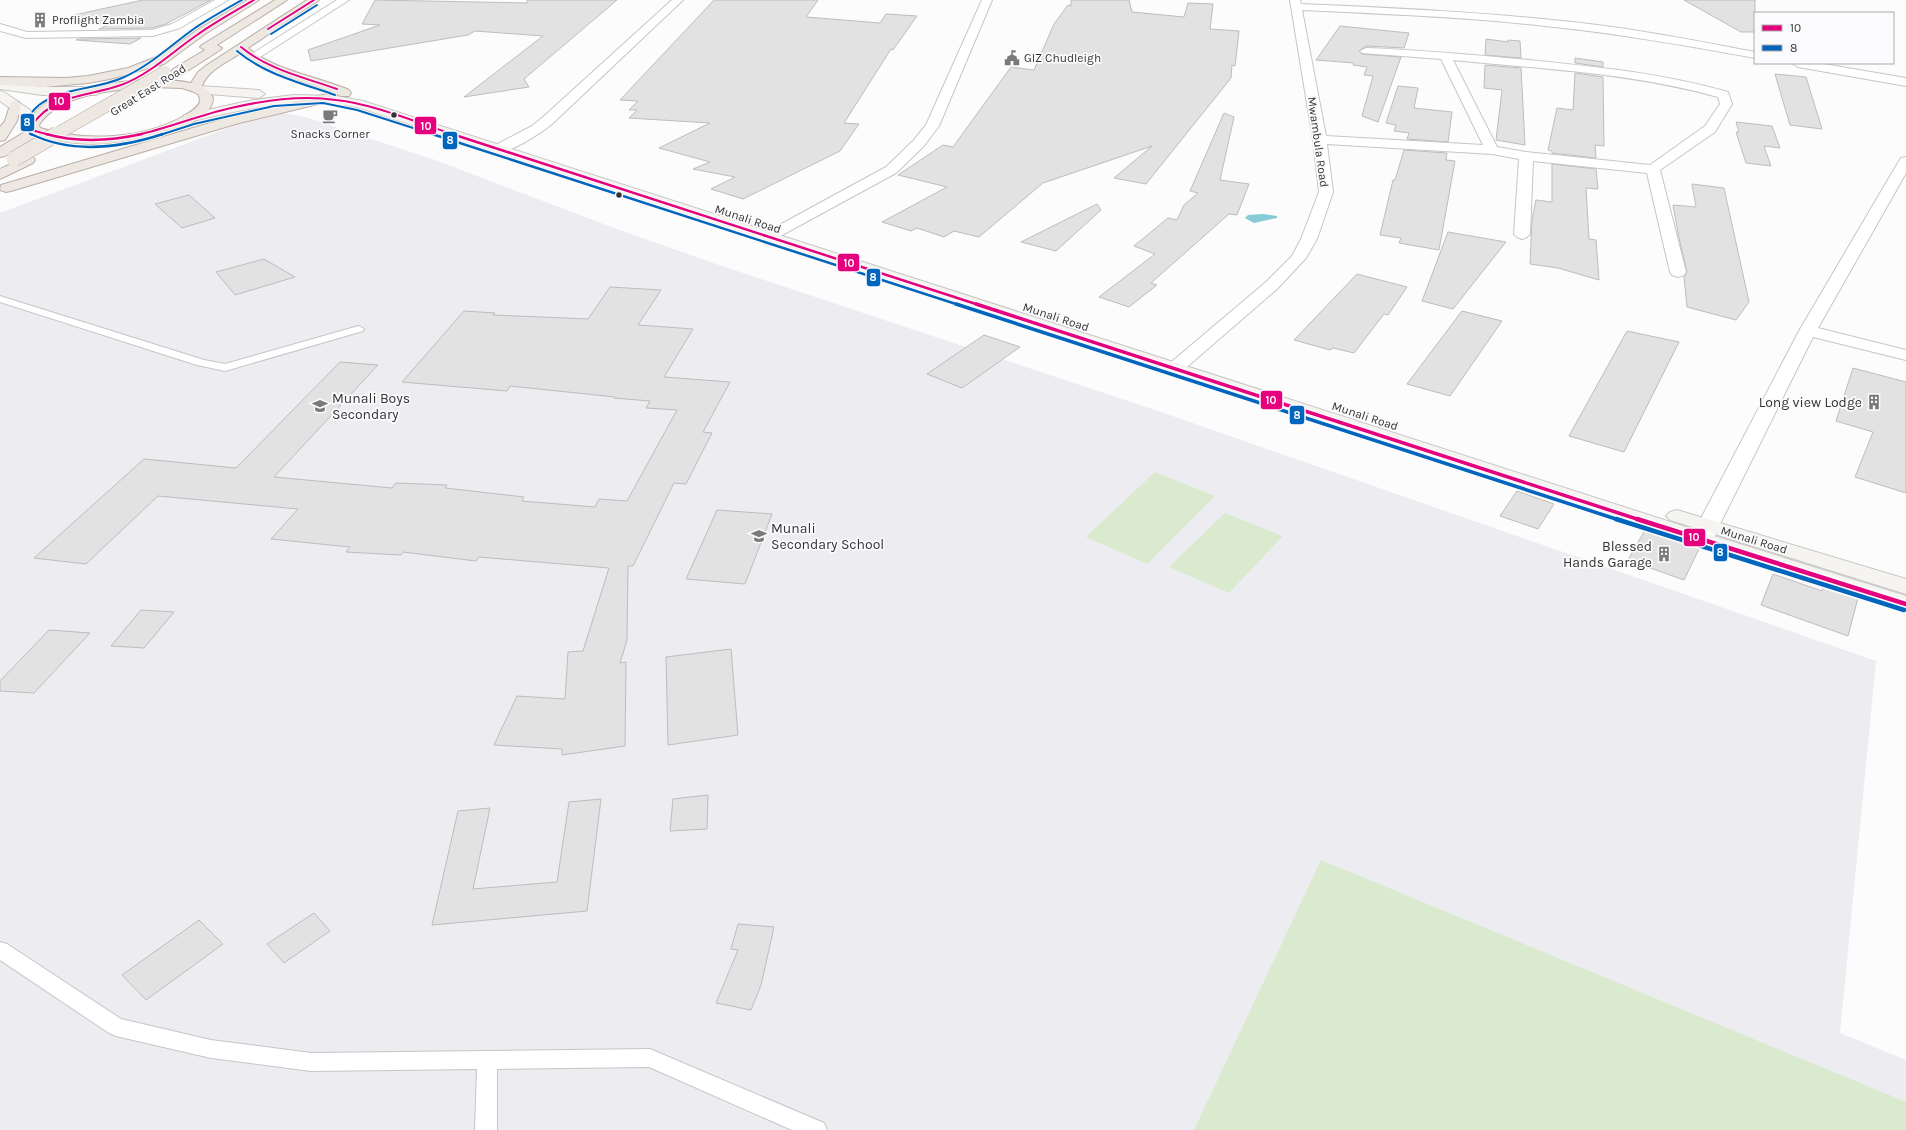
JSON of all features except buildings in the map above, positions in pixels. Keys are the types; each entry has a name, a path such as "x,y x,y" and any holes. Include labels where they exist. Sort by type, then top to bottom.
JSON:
{"main road":[{"name":"Great East Road","path":"112,88 146,71 173,54 201,32 254,0"},
{"name":"Great East Road","path":"0,175 21,160 113,112 171,72 282,0"},
{"name":"Great East Road","path":"171,72 293,0"},
{"name":"Great East Road","path":"198,89 197,81 203,73 314,0"},
{"path":"241,47 246,54 253,57 284,70 349,93"},
{"path":"0,82 42,83 93,78 140,68 173,54"},
{"path":"0,95 15,105 35,125 56,138 89,141 129,136 166,128 200,112 206,106 208,100 205,94 198,89 168,84 150,83 112,88 68,98 40,112 35,125 0,153"},
{"path":"0,85 42,92 96,91"},
{"name":"Munali Road","path":"198,89 269,95 349,93 373,98 505,147"},
{"name":"Munali Road","path":"189,118 264,101 294,98 327,98 359,104 505,147 1706,533 1906,604"},
{"path":"3,189 235,120 327,98"},
{"path":"0,137 11,121 15,105"},
{"name":"Great East Road","path":"3,189 66,155 129,136"},
{"name":"Great East Road","path":"0,166 21,160"},
{"name":"Munali Road","path":"1706,533 1906,587"}],"street":[{"path":"0,27 26,35 153,33 176,26 223,0"},
{"path":"253,57 344,0"},
{"path":"505,147 547,121 678,0"},
{"path":"774,233 891,170 918,144 932,126 987,0"},
{"path":"1295,4 1554,23 1754,55"},
{"name":"Mwambula Road","path":"1180,363 1272,285 1298,258 1309,239 1326,192 1320,140 1295,4"},
{"path":"1320,140 1492,150 1526,156 1653,169 1710,129 1726,104 1724,95 1685,84 1620,74 1445,55 1366,51"},
{"path":"1445,55 1492,150"},
{"path":"1804,64 1906,82"},
{"path":"1522,234 1526,156"},
{"path":"1706,533 1808,331 1906,161"},
{"path":"1653,169 1678,272"},
{"path":"1808,331 1906,355"}],"lane":[{"path":"0,299 201,363 226,368 359,329"},
{"path":"0,950 116,1027 211,1049 311,1062 650,1058 816,1130"},
{"path":"486,1060 486,1130"}],"shaded area":[{"name":"Munali Secondary School","path":"283,113 305,117 435,160 614,228 716,264 1158,411 1876,661 1840,1033 1906,1060 1906,1130 0,1130 0,213 244,122"}],"green space":[{"path":"1155,472 1215,496 1147,564 1086,537"},
{"path":"1225,513 1283,536 1229,593 1169,567"},
{"path":"1321,860 1906,1102 1906,1130 1194,1130"}],"water":[{"path":"1263,214 1277,216 1277,218 1254,223 1245,218 1248,215"}],"transit line":[{"name":"8","path":"242,0 195,28 151,61 132,73 112,82 70,91 50,98 34,110 29,117 27,125 30,134 47,142 63,145 79,147 111,146 142,141 194,124 274,106 323,103 357,110 1701,546 1904,610"},
{"name":"10","path":"254,0 199,33 134,79 111,88 73,97 49,106 40,114 32,125 35,131 66,139 113,139 145,134 189,119 252,103 273,100 316,98 359,104 1703,540 1906,604"},
{"name":"10","path":"268,29 314,0"},
{"name":"8","path":"271,34 317,5"},
{"name":"10","path":"241,47 251,55 274,68 337,89"},
{"name":"8","path":"237,51 247,60 283,78 335,95"}],"place":[{"name":"Proflight Zambia","path":"40,20"},
{"name":"GIZ Chudleigh","path":"1012,58"},
{"name":"Snacks Corner","path":"330,116"},
{"name":"Long view Lodge","path":"1874,402"},
{"name":"Munali Boys Secondary","path":"320,406"},
{"name":"Munali Secondary School","path":"759,536"},
{"name":"Blessed Hands Garage","path":"1664,554"}]}
